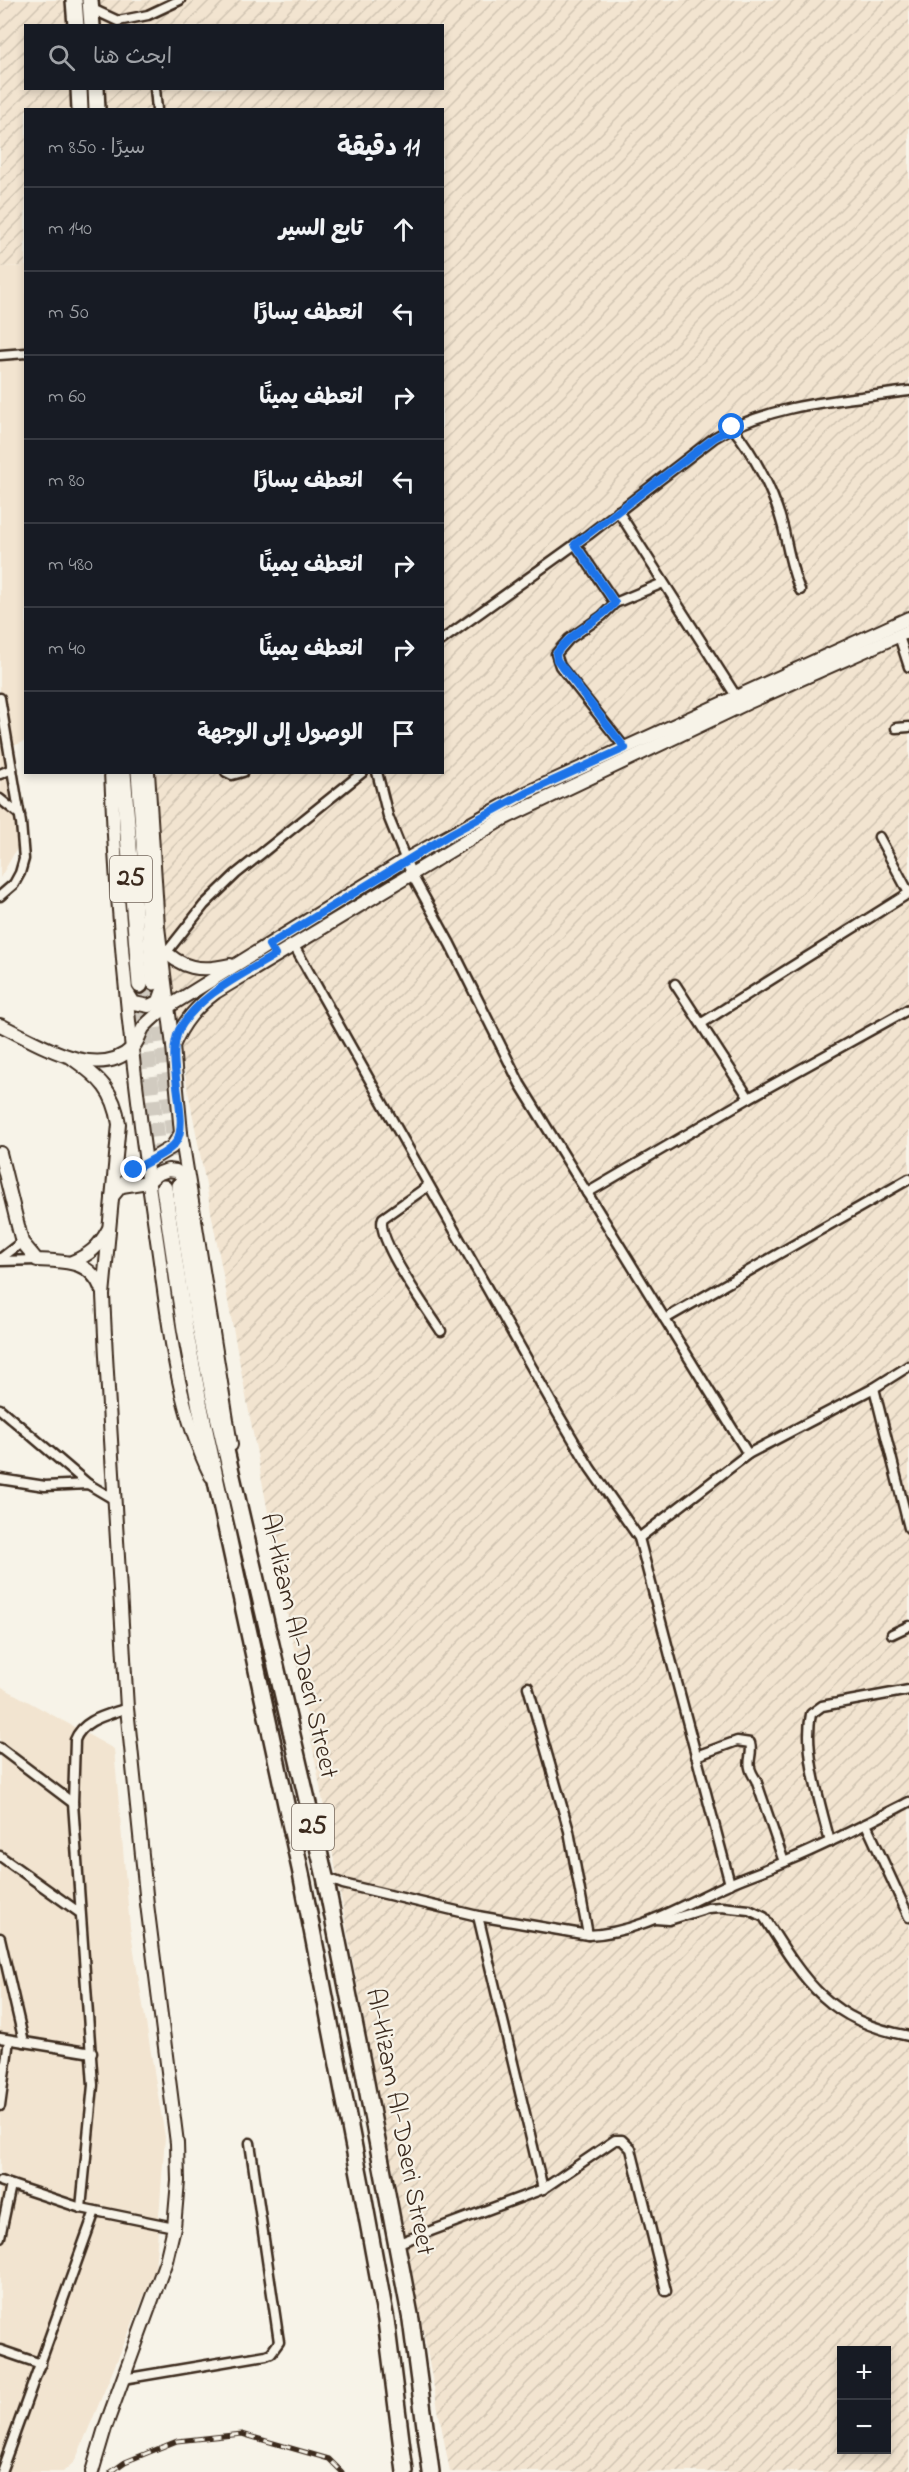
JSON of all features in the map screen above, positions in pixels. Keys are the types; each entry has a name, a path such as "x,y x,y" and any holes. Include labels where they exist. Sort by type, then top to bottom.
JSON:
{"highway":[{"path":"74,0 76,24"},
{"path":"90,4 92,24"},
{"path":"79,90 80,108"},
{"path":"96,90 97,108"},
{"name":"25","path":"123,774 146,986"},
{"name":"25","path":"140,774 146,986"},
{"name":"Al-Hizam Al-Daeri Street","path":"184,1184 198,1317 215,1403 325,1877 411,2320 431,2472"},
{"name":"Al-Hizam Al-Daeri Street","path":"164,1188 185,1329 216,1487 303,1878 357,2160 386,2320 405,2472"}],"street":[{"path":"90,4 116,23 148,15 180,0"},
{"path":"148,15 150,24"},
{"path":"155,90 157,108"},
{"path":"0,355 24,353"},
{"path":"444,639 732,427 753,418 833,400 909,391"},
{"path":"732,427 768,487 782,525 793,574 800,590"},
{"path":"618,511 736,696"},
{"path":"575,544 615,603"},
{"path":"625,748 560,666 556,654 569,639 602,616 615,603 663,583"},
{"path":"173,1046 184,1024 202,1002 272,950 405,860 526,793 909,618"},
{"path":"0,1025 74,1059 92,1062 111,1059 131,1050 148,1023 168,1008 240,963 293,944 475,834 533,804 747,703 904,634 909,667"},
{"path":"0,698 20,815 24,859 14,884 0,896"},
{"path":"896,728 909,727"},
{"path":"0,774 12,769"},
{"path":"111,774 146,986 168,1008 184,1184"},
{"path":"148,774 163,950 184,965 202,970 240,963"},
{"path":"111,1059 128,1030 163,950 213,896 361,774"},
{"path":"377,774 384,806 405,860 455,953 520,1084 748,1454"},
{"path":"0,799 20,815"},
{"path":"702,1023 909,893 879,837"},
{"path":"293,944 428,1186 590,1468 639,1538 730,1884"},
{"path":"675,984 748,1098"},
{"path":"587,1193 748,1098 909,1009"},
{"path":"128,1030 174,1357 199,1449 216,1487"},
{"path":"74,1059 107,1087 117,1109 119,1124 103,1295 128,1708 147,1904 177,2143 178,2181 174,2227 154,2298 123,2379 92,2472"},
{"path":"112,1197 129,1175 172,1147 181,1133"},
{"path":"0,1153 22,1242 37,1260"},
{"path":"122,1186 148,1182 157,1173 168,1170 176,1171 184,1184"},
{"path":"665,1319 909,1179"},
{"path":"428,1186 383,1218 381,1228 392,1253 441,1331"},
{"path":"72,1262 92,1251 109,1228"},
{"path":"0,1260 22,1242"},
{"path":"0,1260 72,1262 82,1266 96,1277 103,1295"},
{"path":"639,1538 748,1454 874,1388 909,1366"},
{"path":"874,1388 909,1528"},
{"path":"0,1409 88,1484 115,1500"},
{"path":"0,1479 45,1486 88,1484"},
{"path":"892,1634 909,1626"},
{"path":"528,1687 569,1831 588,1935"},
{"path":"830,1842 813,1763 810,1738 811,1714 822,1706 909,1689"},
{"path":"81,2208 93,2085 73,1803 76,1736 92,1721 128,1708"},
{"path":"696,1756 737,1741 750,1743 752,1746 748,1763 750,1771 756,1780 784,1862"},
{"path":"0,1748 73,1803"},
{"path":"325,1877 343,1884 478,1916 588,1935 620,1932 655,1919 730,1884 830,1842 909,1802"},
{"path":"866,1824 909,1917"},
{"path":"0,1856 80,1913"},
{"path":"655,1919 669,1920 708,1908 721,1907 759,1913 805,1977 829,2003 858,2021 909,2036"},
{"path":"478,1916 543,2189"},
{"path":"0,1938 24,2042"},
{"path":"0,2106 5,2039 92,2053"},
{"path":"396,2244 543,2189 615,2140 627,2143 631,2149 666,2291"},
{"path":"123,2379 266,2355 275,2349 279,2342 250,2143"},
{"path":"0,2181 81,2208 174,2227"},
{"path":"0,2237 11,2185"},
{"path":"2,2472 95,2211"},
{"path":"0,2350 41,2364"}],"shaded area":[{"path":"0,0 909,0 909,2472 450,2472 172,1006 115,774 444,774 444,108 24,108 24,266 0,267"},
{"path":"24,266 24,742 10,747 19,845 0,878 0,267"},
{"path":"0,1686 114,1749 130,1927 165,2137 155,2270 75,2461 63,2472 0,2472"}],"tunnel":[{"path":"154,982 179,1183"},
{"path":"140,985 163,1184"}],"railway":[{"path":"111,2472 125,2462 177,2441 242,2434 329,2459 342,2472"}],"route":[{"path":"134,1170 172,1147 181,1133 173,1046 180,1030 202,1002 275,955 269,945 405,860 526,793 625,748 567,676 557,660 556,654 569,639 602,616 615,603 575,544 714,438 732,427"}]}
